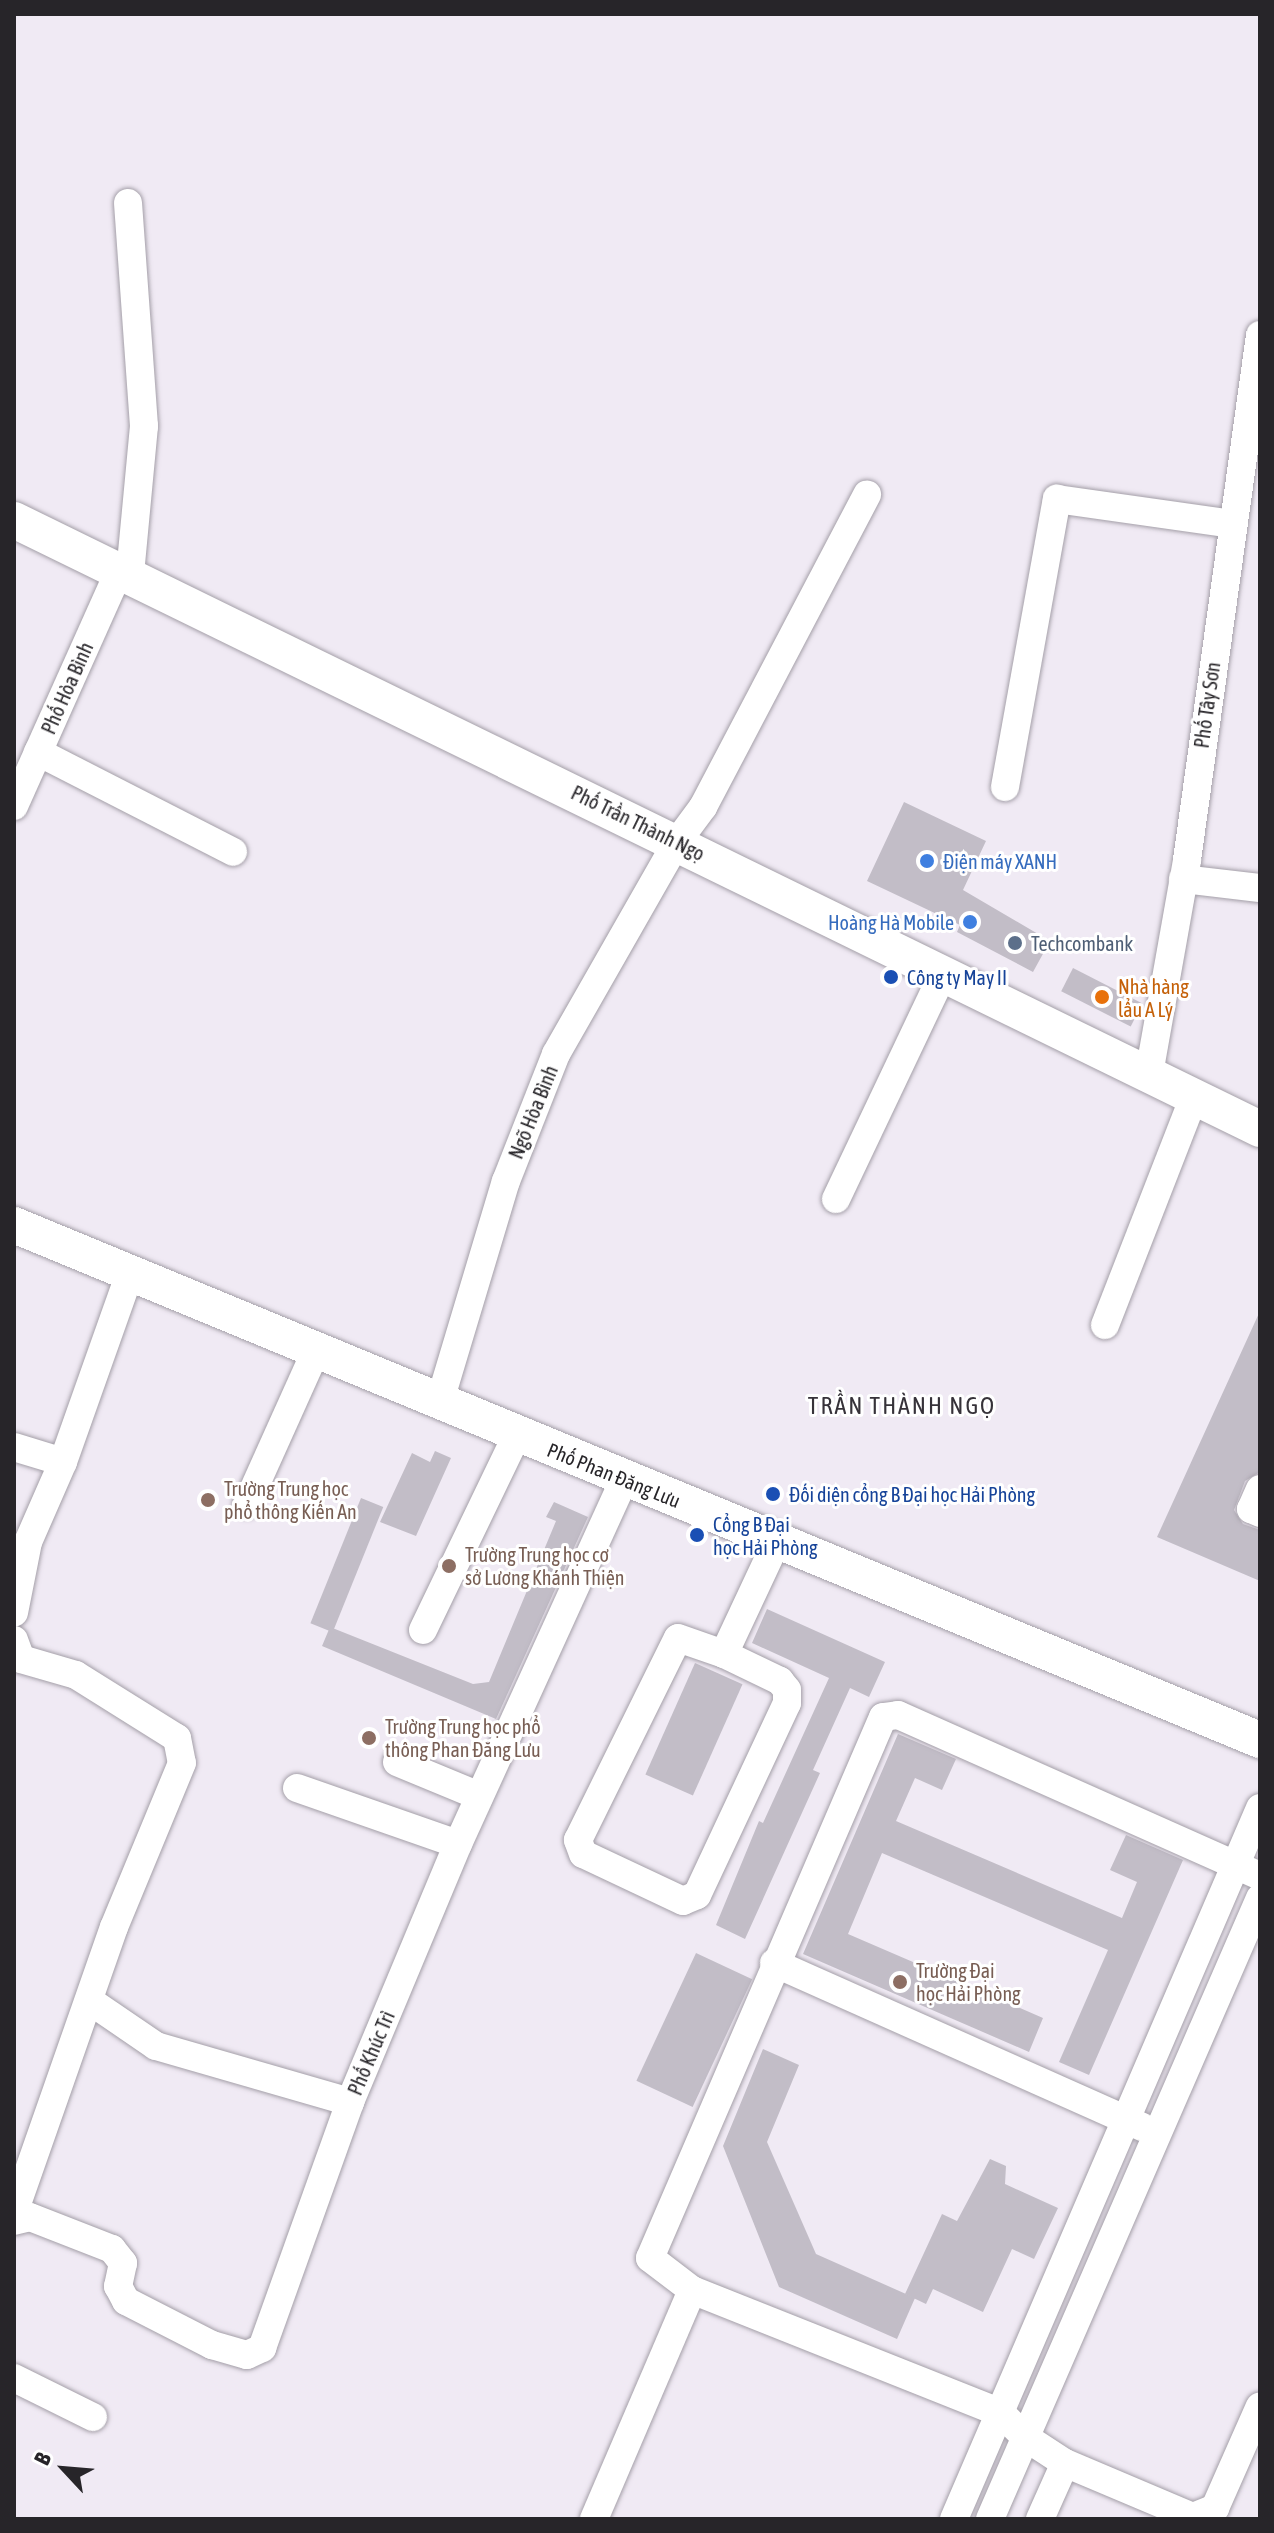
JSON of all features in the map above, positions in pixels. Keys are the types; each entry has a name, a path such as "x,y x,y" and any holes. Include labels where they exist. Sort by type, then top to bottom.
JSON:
{"main road":[{"name":"Phố Trần Thành Ngọ","path":"14,520 1194,1097 1257,1120"},
{"name":"Phố Phan Đăng Lưu","path":"14,1225 315,1353 1260,1740"}],"street":[{"name":"Phố Hòa Bình","path":"14,806 125,573 144,426 128,203"},
{"name":"Phố Tây Sơn","path":"1149,1074 1183,879 1260,335"},
{"name":"Ngõ Hòa Bình","path":"439,1404 506,1181 556,1054 677,842 703,807 867,494"},
{"path":"1005,787 1057,499 1232,524"},
{"path":"38,752 233,852"},
{"path":"1183,879 1260,888"},
{"path":"836,1199 943,974"},
{"path":"1105,1325 1194,1097"},
{"path":"14,1613 28,1542 63,1462 129,1276"},
{"path":"247,1504 315,1353"},
{"path":"423,1630 517,1435"},
{"path":"14,1447 63,1462"},
{"name":"Phố Khúc Trì","path":"14,2221 30,2217 112,2249 123,2263 118,2286 126,2301 212,2345 247,2355 262,2348 275,2320 350,2102 479,1796 624,1479"},
{"path":"1260,1489 1251,1509 1260,1513"},
{"path":"724,1654 777,1541"},
{"path":"687,1638 724,1654 780,1681 787,1703 697,1895 683,1901 583,1854 578,1840 672,1642 687,1638"},
{"path":"14,2212 26,2133 90,2001 114,1927 182,1763 177,1738 126,1703 76,1675 16,1657"},
{"path":"1247,1870 889,1714 878,1725 650,2248 654,2265 692,2290 1001,2413 1025,2437 1065,2463 1193,2517 1203,2517 1215,2508 1260,2406"},
{"path":"397,1762 479,1796"},
{"path":"297,1788 458,1844"},
{"path":"954,2519 1126,2120 1247,1870 1260,1808"},
{"path":"990,2519 1260,1898"},
{"path":"774,1963 1157,2133"},
{"path":"90,2001 156,2046 350,2102"},
{"path":"594,2519 692,2290"},
{"path":"14,2378 93,2417"},
{"path":"1040,2519 1065,2463"}],"building":[{"name":"Điện máy XANH","path":"904,802 986,841 963,890 1050,941 1033,972 957,932 960,925 867,881"},
{"name":"Nhà hàng lẩu A Lý","path":"1073,968 1142,1003 1131,1027 1061,991"},
{"path":"1260,1311 1260,1472 1245,1481 1234,1510 1243,1524 1260,1530 1260,1581 1157,1537"},
{"path":"435,1451 451,1458 416,1536 380,1522 412,1453 430,1462"},
{"path":"361,1498 383,1507 333,1632 310,1623"},
{"path":"554,1502 588,1517 496,1719 322,1646 330,1627 473,1684 489,1682 556,1521 546,1517"},
{"path":"767,1609 885,1662 869,1697 850,1688 813,1770 820,1773 745,1939 716,1925 759,1821 763,1823 829,1678 752,1643"},
{"path":"695,1663 743,1684 693,1796 645,1774"},
{"path":"898,1734 956,1759 942,1790 915,1778 896,1821 1122,1918 1137,1882 1110,1870 1126,1835 1183,1860 1089,2075 1059,2062 1108,1950 882,1853 848,1934 1043,2018 1029,2052 803,1954"},
{"path":"696,1953 752,1979 693,2107 636,2081"},
{"path":"763,2049 799,2065 767,2142 816,2254 915,2298 897,2339 779,2287 723,2146"},
{"path":"990,2159 1006,2166 1005,2184 1058,2208 1034,2259 1012,2249 983,2312 933,2289 926,2304 905,2294 942,2214 957,2221"}],"place":[{"name":"Điện máy XANH","path":"927,861"},
{"name":"Hoàng Hà Mobile","path":"970,922"},
{"name":"Techcombank","path":"1015,943"},
{"name":"Công ty May II","path":"891,977"},
{"name":"Nhà hàng lẩu A Lý","path":"1102,997"},
{"name":"Đối diện cổng B Đại học Hải Phòng","path":"773,1494"},
{"name":"Trường Trung học phổ thông Kiến An","path":"208,1500"},
{"name":"Cổng B Đại học Hải Phòng","path":"697,1535"},
{"name":"Trường Trung học cơ sở Lương Khánh Thiện","path":"449,1566"},
{"name":"Trường Trung học phổ thông Phan Đăng Lưu","path":"369,1738"},
{"name":"Trường Đại học Hải Phòng","path":"900,1982"}],"district":[{"name":"TRẦN THÀNH NGỌ","path":"902,1406"}]}
